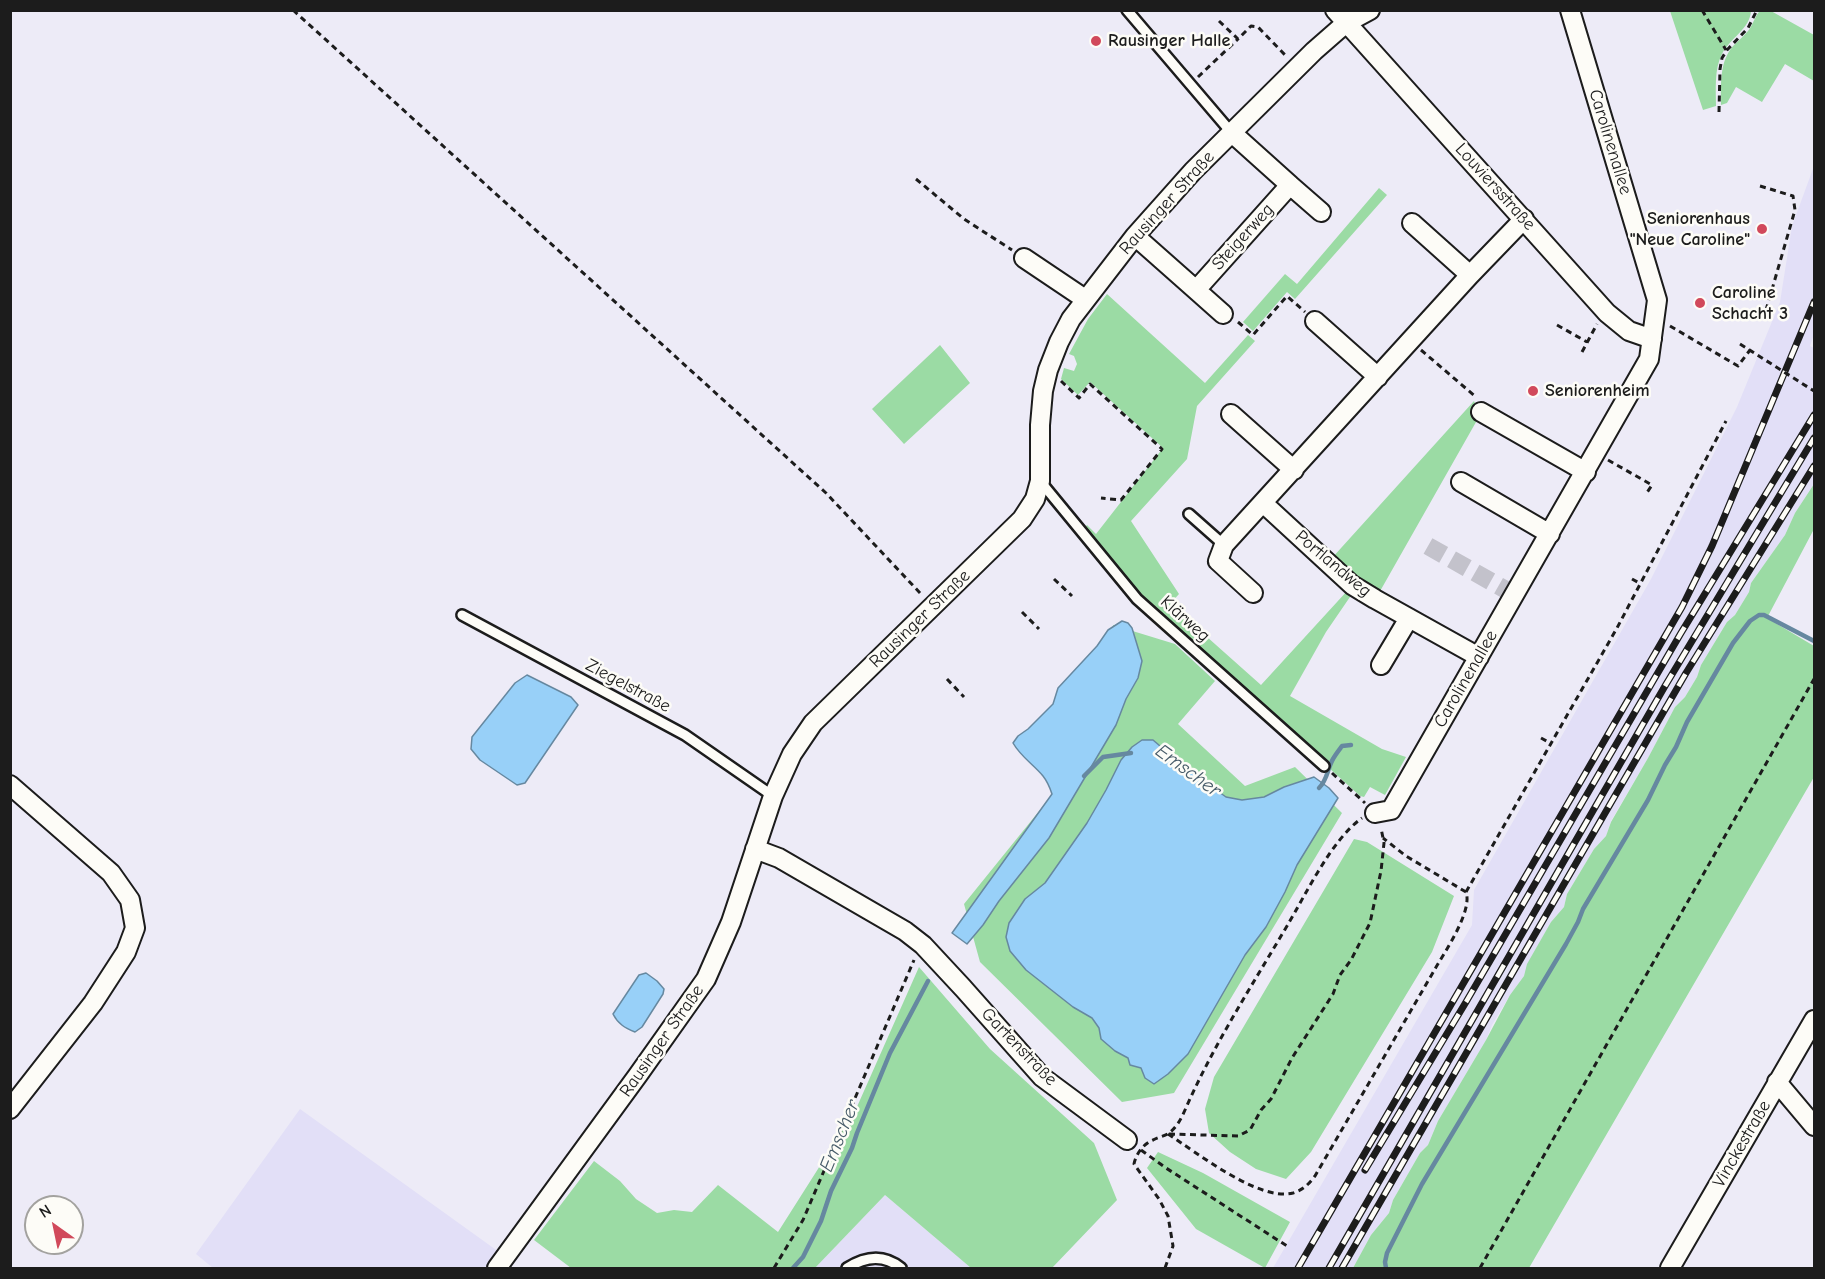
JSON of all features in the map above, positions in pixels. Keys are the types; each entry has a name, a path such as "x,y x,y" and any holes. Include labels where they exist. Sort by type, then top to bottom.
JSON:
{"street":[{"name":"Rausinger Straße","path":"497,1269 706,979 730,922 773,796 792,754 813,723 1022,519 1035,499 1040,481 1040,425 1043,391 1048,370 1071,319 1135,236 1193,171 1297,67 1341,17 1370,10"},
{"name":"Carolinenallee","path":"1375,813 1391,810 1649,359 1658,300 1570,10"},
{"name":"Louviersstraße","path":"1341,17 1607,313 1629,331 1652,339"},
{"path":"1231,132 1321,212"},
{"name":"Steigerweg","path":"1196,290 1290,185"},
{"path":"1253,593 1218,561 1224,545 1470,275 1524,219"},
{"path":"1412,223 1470,275"},
{"path":"1135,236 1223,314"},
{"path":"1024,258 1086,299"},
{"path":"1315,321 1378,377"},
{"path":"1481,412 1586,472"},
{"path":"1231,414 1294,470"},
{"path":"1461,482 1550,534"},
{"name":"Portlandweg","path":"1263,503 1352,585 1479,657"},
{"path":"1381,665 1409,618"},
{"path":"10,785 111,873 130,900 135,928 126,952 93,1003 10,1109"},
{"name":"Gartenstraße","path":"755,849 779,858 904,931 922,945 1042,1077 1134,1145"},
{"name":"Vinckestraße","path":"1670,1269 1815,1020"},
{"path":"1778,1082 1815,1126"}],"lane":[{"path":"1127,10 1231,132"},
{"name":"Klärweg","path":"1040,481 1137,599 1324,766"},
{"path":"1189,514 1224,545"},
{"name":"Ziegelstraße","path":"462,615 685,735 773,796"},
{"path":"847,1269 863,1260 884,1258 891,1260 901,1269"}],"path":[{"path":"293,10 826,493 933,607"},
{"path":"1702,10 1727,50"},
{"path":"1719,112 1720,69 1727,50 1748,28 1755,11"},
{"path":"1219,21 1238,39"},
{"path":"1191,85 1251,26 1257,27 1297,67"},
{"path":"916,178 964,219 1024,258"},
{"path":"1760,186 1793,196 1795,210 1764,317"},
{"path":"1223,314 1230,315 1253,335 1287,296 1315,321"},
{"path":"1582,352 1598,322 1607,313"},
{"path":"1655,317 1738,366 1750,350"},
{"path":"1557,325 1587,342"},
{"path":"1411,341 1478,399 1481,412"},
{"path":"1740,344 1815,391"},
{"path":"1048,370 1079,398 1090,384 1162,449 1121,500 1101,498"},
{"path":"1466,892 1642,585 1726,421"},
{"path":"1596,454 1652,485 1646,494"},
{"path":"1054,579 1072,596"},
{"path":"1632,579 1642,585"},
{"path":"1022,612 1038,629"},
{"path":"947,679 964,697"},
{"path":"1480,1269 1815,680"},
{"path":"1541,738 1552,744"},
{"path":"1134,1145 1168,1134 1238,1136 1250,1130 1261,1110 1271,1099 1292,1058 1351,960 1370,923 1381,871 1384,843 1381,826 1375,813 1333,775"},
{"path":"1168,1134 1179,1123 1200,1075 1337,842 1351,826 1363,817 1375,813"},
{"path":"1168,1134 1212,1164 1265,1191 1291,1194 1308,1185 1332,1149 1453,937 1466,909 1468,898 1466,892 1406,856 1383,838"},
{"path":"774,1269 803,1220 915,956"},
{"path":"1134,1145 1287,1246"},
{"path":"1136,1158 1134,1164 1168,1216 1173,1246 1165,1269"}],"shaded area":[{"path":"1814,166 1814,334 1810,346 1814,348 1814,484 1795,513 1785,535 1751,583 1749,592 1735,615 1727,622 1685,697 1675,707 1611,821 1606,836 1594,849 1567,894 1564,907 1551,922 1524,976 1492,1025 1486,1040 1438,1121 1428,1145 1420,1153 1393,1200 1389,1213 1371,1235 1353,1268 1273,1268 1472,925 1474,890 1651,579 1737,407 1780,302 1792,226"},
{"path":"300,1109 499,1252 486,1268 213,1268 196,1254"},
{"path":"885,1195 971,1268 815,1268"}],"green space":[{"path":"1761,10 1771,11 1814,35 1814,81 1785,64 1762,102 1736,87 1727,103 1721,105 1723,65 1729,51 1745,35"},
{"path":"1670,11 1751,11 1747,23 1719,60 1716,106 1703,110"},
{"path":"1379,188 1387,195 1295,299 1287,292 1253,331 1243,322 1285,274 1297,284"},
{"path":"1107,294 1205,383 1248,335 1255,341 1197,406 1187,459 1131,521 1179,594 1170,604 1261,685 1348,590 1352,594 1326,632 1290,696 1382,749 1406,757 1385,795 1370,787 1364,797 1360,796 1145,602 1084,529 1087,525 1096,534 1163,448 1090,382 1078,395 1061,379 1064,368 1074,371 1077,364 1074,356 1069,354 1088,319"},
{"path":"940,345 970,383 904,444 872,409"},
{"path":"1474,401 1480,415 1379,593 1362,584 1332,558"},
{"path":"1814,484 1814,529 1767,618 1814,646 1814,777 1529,1268 1353,1268 1371,1235 1389,1213 1393,1200 1420,1153 1428,1145 1438,1121 1510,995 1524,976 1527,964 1551,922 1564,907 1567,894 1594,849 1606,836 1611,822 1675,707 1685,697 1727,622 1735,615 1749,592 1751,583 1785,535 1795,513"},
{"path":"1113,625 1175,644 1215,681 1178,724 1245,786 1295,767 1342,813 1174,1093 1122,1102 980,962 964,904 1111,722"},
{"path":"1354,839 1367,842 1454,896 1432,952 1311,1152 1286,1179 1256,1169 1230,1152 1209,1133 1205,1109 1214,1077"},
{"path":"919,967 990,1049 1094,1143 1117,1200 1052,1268 971,1268 885,1195 815,1268 571,1268 534,1240 594,1161 620,1181 636,1199 657,1213 674,1210 692,1212 718,1185 778,1232 856,1109"},
{"path":"1158,1152 1203,1173 1290,1222 1265,1268 1196,1229 1147,1168"}],"water":[{"path":"1122,621 1128,623 1132,628 1142,661 1138,678 1126,699 1116,725 1049,838 967,944 952,933 1052,794 1043,776 1013,743 1053,704 1058,688 1097,646 1108,630"},
{"path":"527,675 571,697 578,705 525,783 517,785 480,760 471,749 472,737 515,683"},
{"path":"1142,740 1153,740 1187,769 1226,797 1242,800 1264,797 1284,787 1314,777 1338,798 1297,865 1266,927 1245,955 1188,1054 1154,1084 1145,1078 1141,1068 1130,1065 1128,1058 1101,1039 1099,1028 1092,1018 1073,1007 1026,970 1010,951 1006,937 1009,923 1025,899 1045,883 1087,823 1121,760 1132,747"},
{"path":"646,973 664,989 642,1027 635,1032 622,1025 613,1014 639,975"}],"waterway":[{"path":"1386,1268 1387,1253 1422,1184 1566,944 1583,909 1648,800 1687,722 1733,643 1750,621 1759,615 1764,615 1814,641"},
{"name":"Emscher","path":"1319,788 1338,751 1342,746 1351,745"},
{"name":"Emscher","path":"1084,776 1103,757 1131,753"},
{"name":"Emscher","path":"793,1268 803,1257 821,1221 831,1191 852,1148 890,1053 928,981"}],"tunnel":[{"path":"1428,546 1515,595"}],"railway":[{"path":"1298,1268 1682,607 1712,546 1814,302"},
{"path":"1365,1170 1466,1002 1681,633 1814,415"},
{"path":"1329,1268 1665,686 1814,438"},
{"path":"1342,1268 1686,673 1814,466"}],"place":[{"name":"Rausinger Halle","path":"1096,41"},
{"name":"Seniorenhaus \"Neue Caroline\"","path":"1762,229"},
{"name":"Caroline Schacht 3","path":"1700,303"},
{"name":"Seniorenheim","path":"1533,391"}]}
